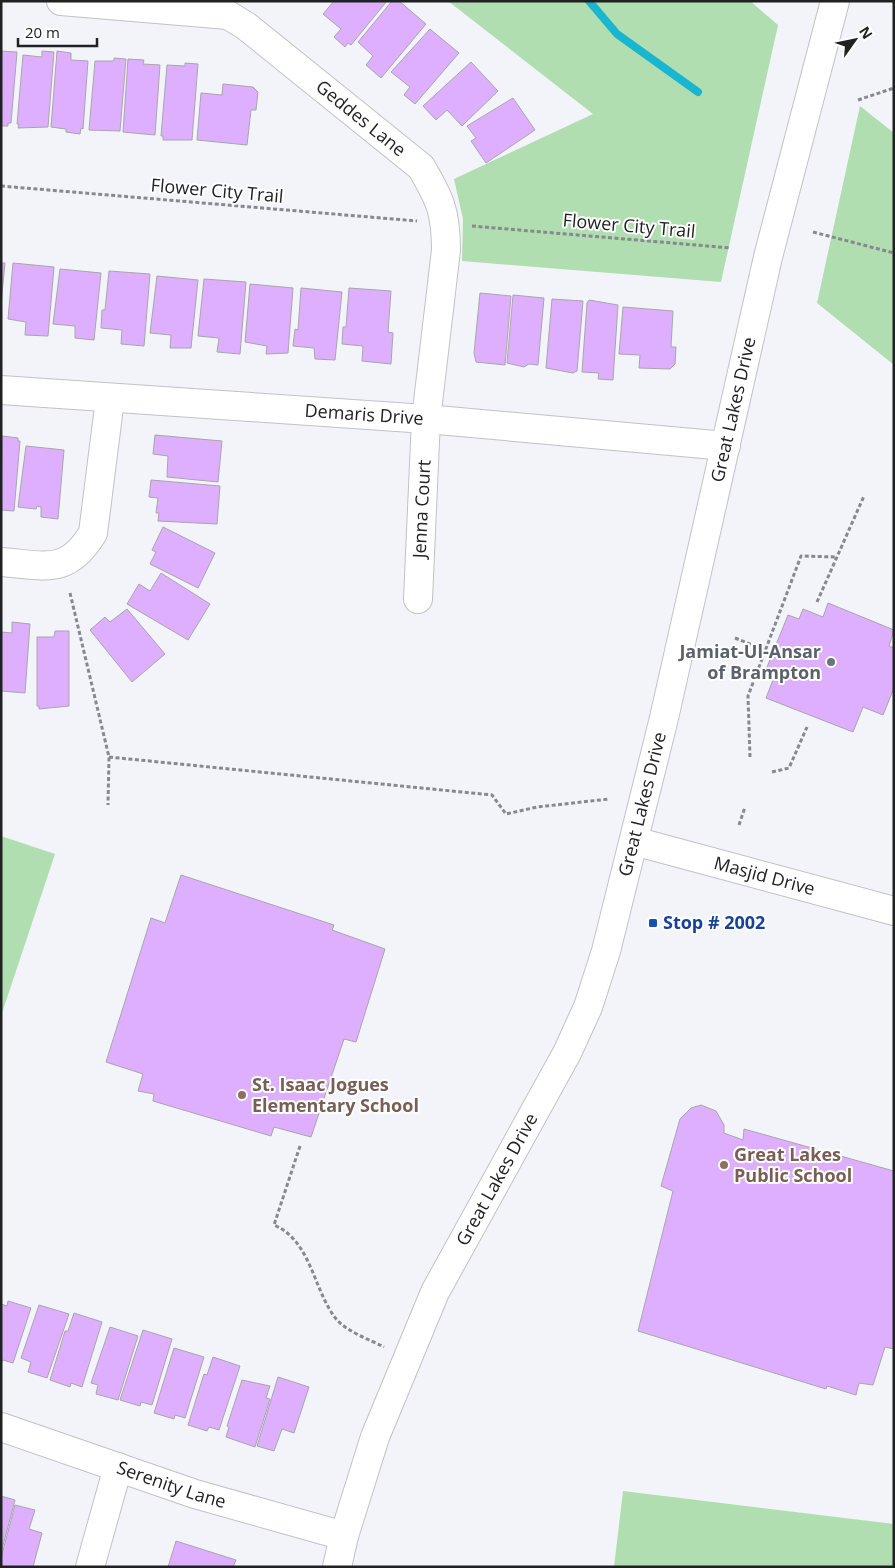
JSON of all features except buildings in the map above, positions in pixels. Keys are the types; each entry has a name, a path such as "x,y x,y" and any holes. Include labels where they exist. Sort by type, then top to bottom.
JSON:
{"street":[{"name":"Geddes Lane","path":"61,1 228,15 246,26 421,167 439,196 446,224 446,250 426,419"},
{"name":"Great Lakes Drive","path":"337,1567 344,1536 375,1437 435,1292 568,1053 588,1007 606,951 634,841 768,257 835,1"},
{"name":"Demaris Drive","path":"1,390 110,399 426,419 726,446"},
{"path":"1,562 54,566 73,559 85,547 93,533 110,399"},
{"name":"Jenna Court","path":"418,599 426,419"},
{"name":"Masjid Drive","path":"634,841 894,911"},
{"name":"Serenity Lane","path":"1,1426 195,1494 344,1536"},
{"path":"90,1567 118,1467"}],"path":[{"path":"858,100 894,88"},
{"name":"Flower City Trail","path":"1,186 422,222"},
{"name":"Flower City Trail","path":"466,225 731,248"},
{"path":"813,232 894,252"},
{"path":"818,602 864,496"},
{"path":"750,757 748,696 801,556 837,557"},
{"path":"70,593 109,756 108,804"},
{"path":"735,638 766,650"},
{"path":"772,772 789,768 807,727"},
{"path":"109,756 492,795 506,814 537,807 609,799"},
{"path":"739,825 745,807"},
{"path":"300,1146 274,1225 286,1230 299,1246 338,1320 354,1332 408,1359"}],"green space":[{"path":"448,1 750,1 778,25 721,282 462,261 463,219 454,179 593,114"},
{"path":"860,106 894,133 894,365 817,303"},
{"path":"1,836 55,854 1,1016"},
{"path":"623,1491 894,1524 894,1567 614,1567"}],"waterway":[{"path":"589,1 617,34 698,92"}],"place":[{"name":"Jamiat-Ul-Ansar of Brampton","path":"831,662"},
{"name":"Stop # 2002","path":"653,923"},
{"name":"St. Isaac Jogues Elementary School","path":"242,1095"},
{"name":"Great Lakes Public School","path":"724,1165"}]}
